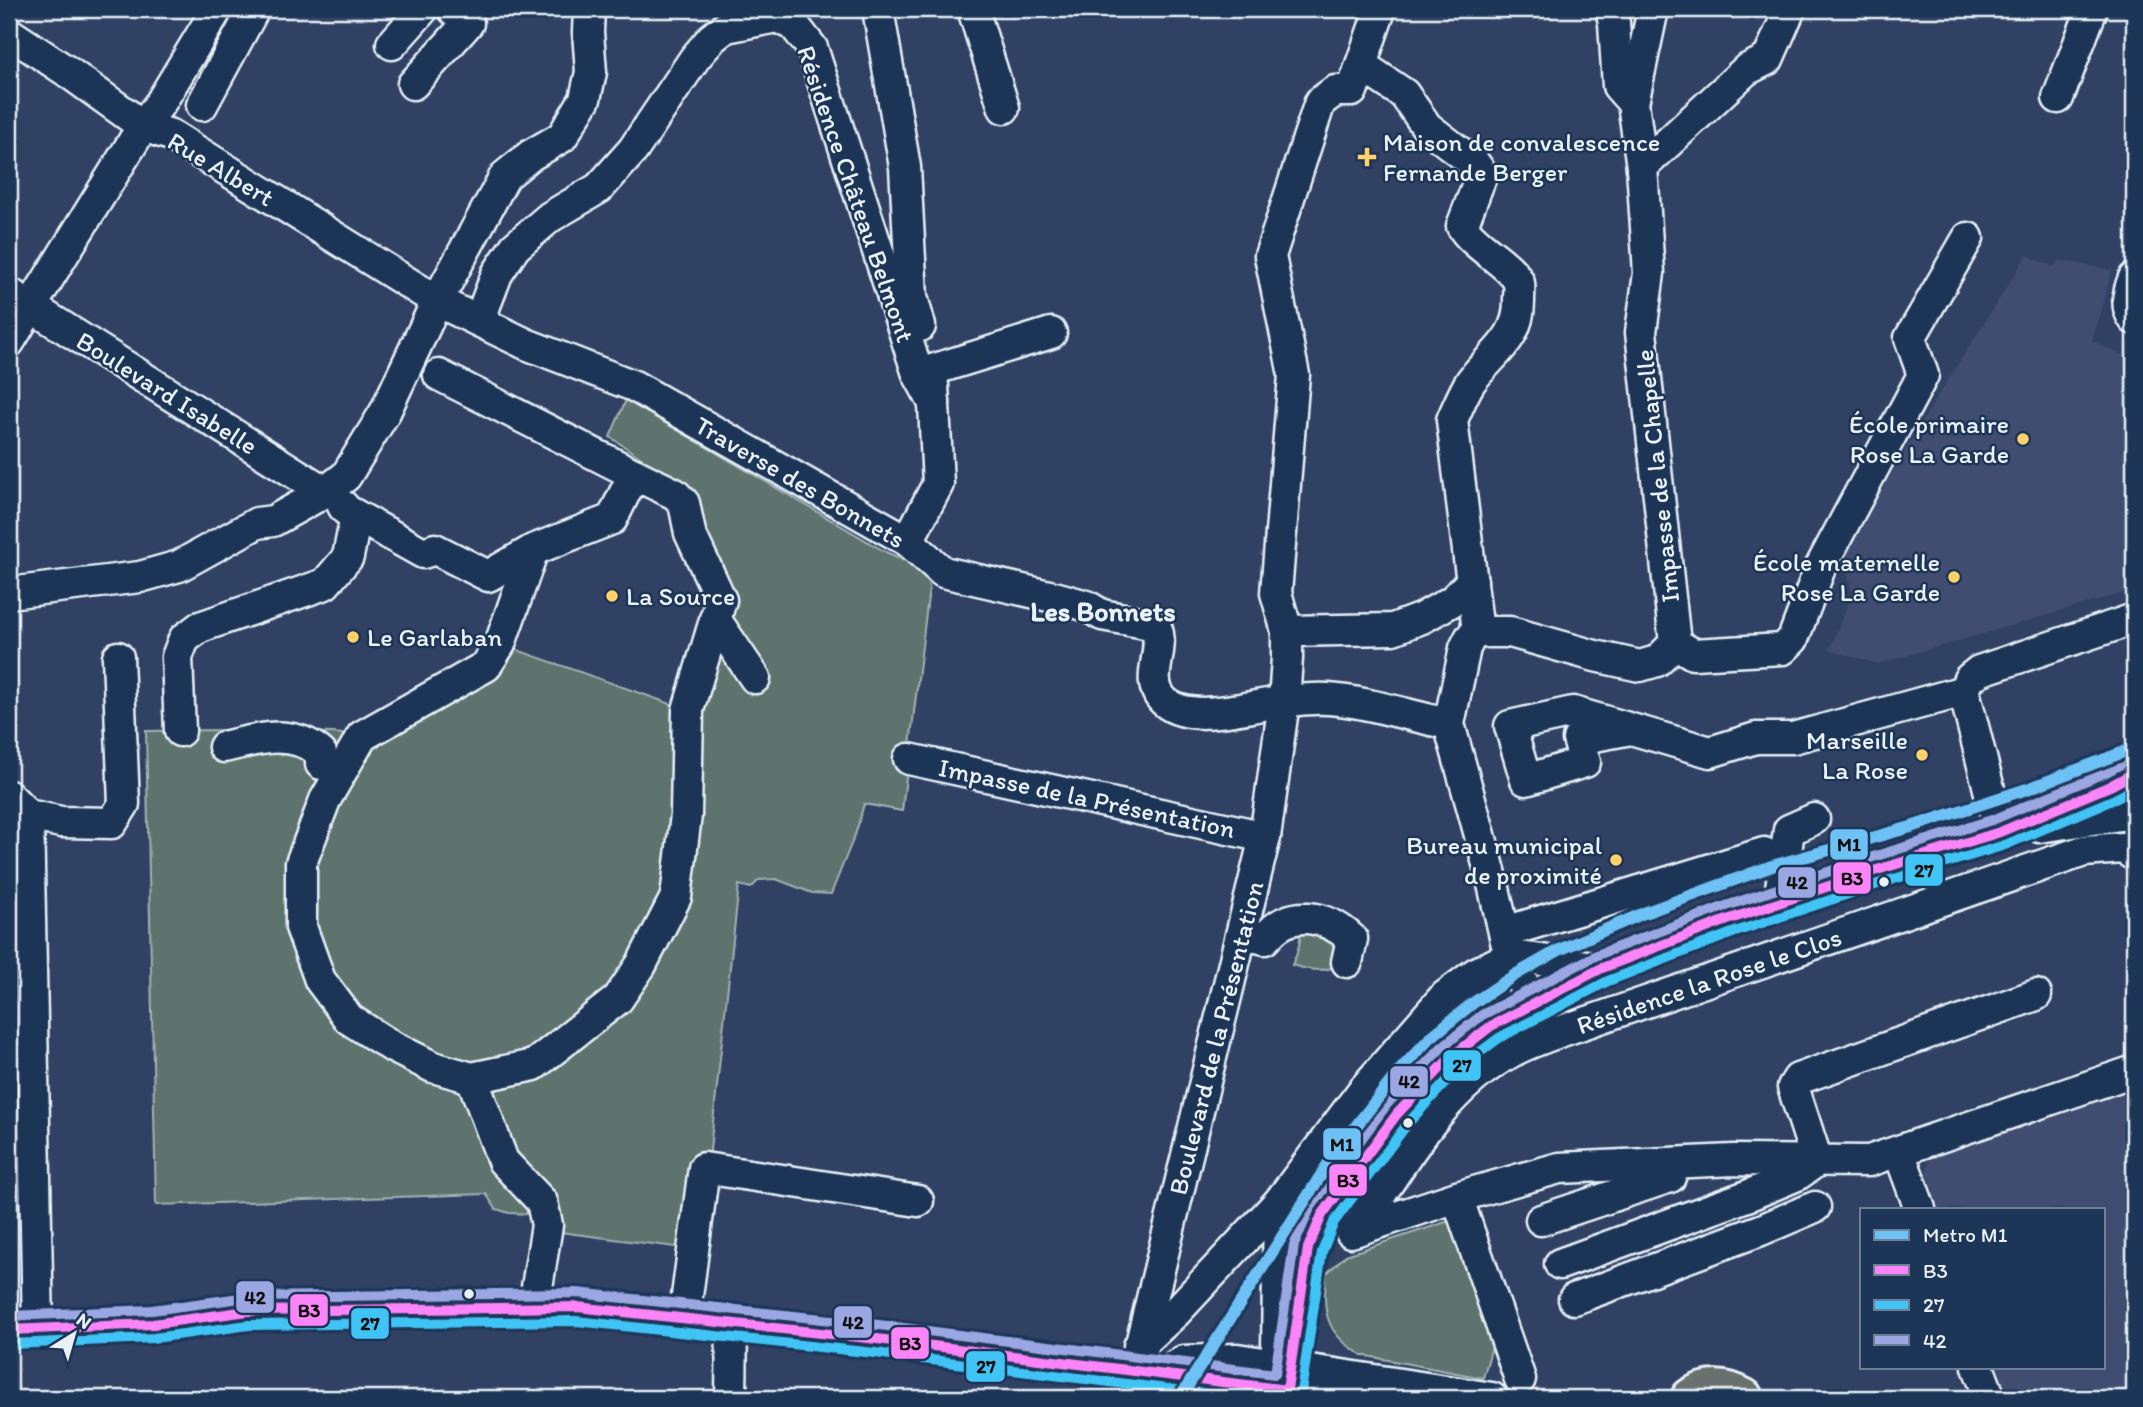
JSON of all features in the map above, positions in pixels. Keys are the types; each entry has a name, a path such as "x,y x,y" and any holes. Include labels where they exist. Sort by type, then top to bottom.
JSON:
{"main road":[{"path":"1691,1398 1712,1390 1732,1392 1743,1398"}],"street":[{"path":"9,342 20,300 161,102 218,9"},
{"path":"202,105 254,9"},
{"path":"392,44 423,9"},
{"path":"413,84 468,23 453,9"},
{"path":"9,593 141,577 179,566 257,523 273,521 328,491 346,476 385,412 437,301 505,176 531,155 562,137 585,99 591,72 589,9"},
{"name":"Résidence Château Belmont","path":"878,9 905,167 912,297 932,370 938,484 918,551"},
{"path":"973,9 1004,108"},
{"name":"Impasse de la Chapelle","path":"1611,9 1618,86 1633,103 1642,167 1649,273 1641,332 1675,643"},
{"path":"1633,103 1653,9"},
{"path":"1642,167 1746,70 1768,59 1790,9"},
{"path":"2057,98 2092,9"},
{"path":"1380,10 1361,65 1404,94 1427,127 1475,164 1482,174 1462,226 1466,234 1504,265 1519,282 1520,314 1513,334 1471,382 1452,420 1478,632"},
{"name":"Résidence Château Belmont","path":"479,321 497,274 515,247 550,217 599,188 633,150 695,58 712,38 726,27 777,18 794,24 812,48 918,374 934,403"},
{"name":"Rue Albert","path":"9,33 143,126 171,135 437,301"},
{"name":"Boulevard de la Présentation","path":"1153,1365 1242,933 1265,837 1284,702 1287,631 1276,593 1294,374 1270,257 1320,102 1335,91 1353,91 1361,65"},
{"path":"1531,1004 1508,944 1450,724 1465,648 1470,638 1478,632 1510,632 1640,666 1657,661 1675,643 1693,654 1783,649 1793,639 1820,568 1923,375 1910,338 1968,238"},
{"path":"2134,278 2129,289 2128,307 2134,319"},
{"name":"Boulevard Isabelle","path":"20,300 328,491 346,510 424,553 435,550 488,576 533,550"},
{"name":"Traverse des Bonnets","path":"437,301 526,344 634,386 918,551 943,572 1087,606 1102,615 1156,627 1160,637 1154,683 1161,698 1173,708 1199,714 1326,699 1352,702 1450,724"},
{"path":"932,370 1051,333"},
{"path":"439,375 675,494 684,503 690,533 721,600 688,710 686,816 676,897 641,965 618,999 534,1065 472,1078 433,1067 349,1019 320,979 301,927 301,863 325,800 362,736 486,666 500,644 533,550 612,519 634,474"},
{"path":"180,731 177,657 184,639 200,627 325,584 348,557 356,516"},
{"path":"1287,631 1392,629 1422,618 1452,601 1472,581"},
{"path":"715,619 755,678"},
{"path":"2000,832 1964,691 1969,679 1979,671 2134,619"},
{"path":"118,657 124,804 112,823 61,822 18,805 23,1330 153,1324 248,1311 577,1307 1283,1378 1333,1386 1492,1398"},
{"path":"1631,729 1710,752 1756,738 1793,738 1964,691"},
{"path":"224,747 263,737 299,739 321,753 321,764"},
{"name":"Impasse de la Présentation","path":"909,759 1265,837"},
{"path":"1237,1359 1287,1326 1308,1248 1322,1216 1396,1114 1461,1049 1491,1026 1602,968 1730,919 2000,832 2110,786 2134,773"},
{"path":"2000,832 2134,813"},
{"path":"1779,903 1789,830 1814,819"},
{"name":"Résidence la Rose le Clos","path":"1357,1230 1434,1116 1475,1075 1511,1051 1556,1033 2084,851 2123,848 2134,855"},
{"path":"1153,1365 1177,1312 1279,1202 1364,1089 1444,997 1508,944 1764,853"},
{"path":"1242,933 1265,939 1280,925 1306,918 1320,918 1343,930 1352,939 1347,962"},
{"path":"1508,944 1602,968"},
{"path":"1817,1161 1793,1087 1798,1079 2036,995"},
{"path":"1541,1220 1620,1179 1675,1163 1734,1160 1869,1161 2134,1071"},
{"path":"472,1078 503,1161 542,1202 547,1225 534,1306"},
{"path":"1899,1152 1920,1208"},
{"path":"1560,1264 1747,1196 1797,1175 1817,1161"},
{"path":"684,1319 704,1168 918,1200"},
{"path":"1308,1248 1457,1197 1559,1168 1620,1179"},
{"path":"1620,1179 1651,1269"},
{"path":"1747,1196 1761,1230"},
{"path":"1457,1197 1520,1379"},
{"path":"1279,1202 1287,1326 1283,1378"},
{"path":"1574,1298 1761,1230 1815,1207"},
{"path":"731,1398 732,1323"},
{"path":"1287,1326 1315,1359 1333,1386"},
{"path":"1153,1365 1237,1359 1283,1378"},
{"path":"1978,1368 1990,1398"}],"shaded area":[{"name":"École primaire Rose La Garde","path":"2027,255 2054,267 2059,260 2112,270 2092,341 2134,360 2134,569 2124,593 1878,664 1829,650 1852,594 1845,561 1855,537 1929,410"},
{"path":"2134,1084 2134,1398 2003,1398 1992,1368 2104,1368 2104,1208 1936,1208 1925,1176 1931,1155"}],"green space":[{"path":"626,400 886,552 931,572 902,811 864,804 856,832 831,894 812,893 776,879 759,880 751,888 739,885 709,1159 690,1249 560,1232 530,1214 496,1209 486,1194 156,1205 146,731 223,730 362,736 500,644 688,710 728,576 699,522 697,495 610,437"},
{"path":"1300,924 1348,940 1342,965 1317,970 1292,965 1301,935"},
{"path":"1452,1220 1495,1336 1483,1378 1362,1355 1340,1339 1326,1311 1326,1274 1346,1255"}],"metro line":[{"name":"M1","path":"1180,1398 1335,1153 1399,1071 1431,1037 1473,1003 1559,950 1644,913 1772,866 1911,827 2030,788 2134,748"}],"transit line":[{"name":"42","path":"9,1316 152,1310 248,1297 577,1293 879,1325 1275,1374 1294,1245 1310,1208 1387,1104 1442,1047 1482,1015 1597,955 1726,906 1995,819 2127,761"},
{"name":"B3","path":"9,1330 153,1324 248,1311 577,1307 877,1339 1287,1390 1308,1248 1322,1215 1397,1114 1451,1057 1491,1026 1602,968 1730,919 2000,832 2110,786 2134,773"},
{"name":"27","path":"1298,1398 1322,1252 1334,1222 1408,1123 1460,1067 1499,1038 1608,981 1735,932 2005,845 2134,789"},
{"name":"27","path":"10,1344 154,1338 249,1325 576,1321 875,1353 1240,1398"}],"place":[{"name":"Maison de convalescence Fernande Berger","path":"1367,157"},
{"name":"École primaire Rose La Garde","path":"2023,439"},
{"name":"École maternelle Rose La Garde","path":"1954,577"},
{"name":"La Source","path":"612,596"},
{"name":"Le Garlaban","path":"353,637"},
{"name":"Marseille La Rose","path":"1922,755"},
{"name":"Bureau municipal de proximité","path":"1616,860"}],"district":[{"name":"Les Bonnets","path":"1103,611"}]}
